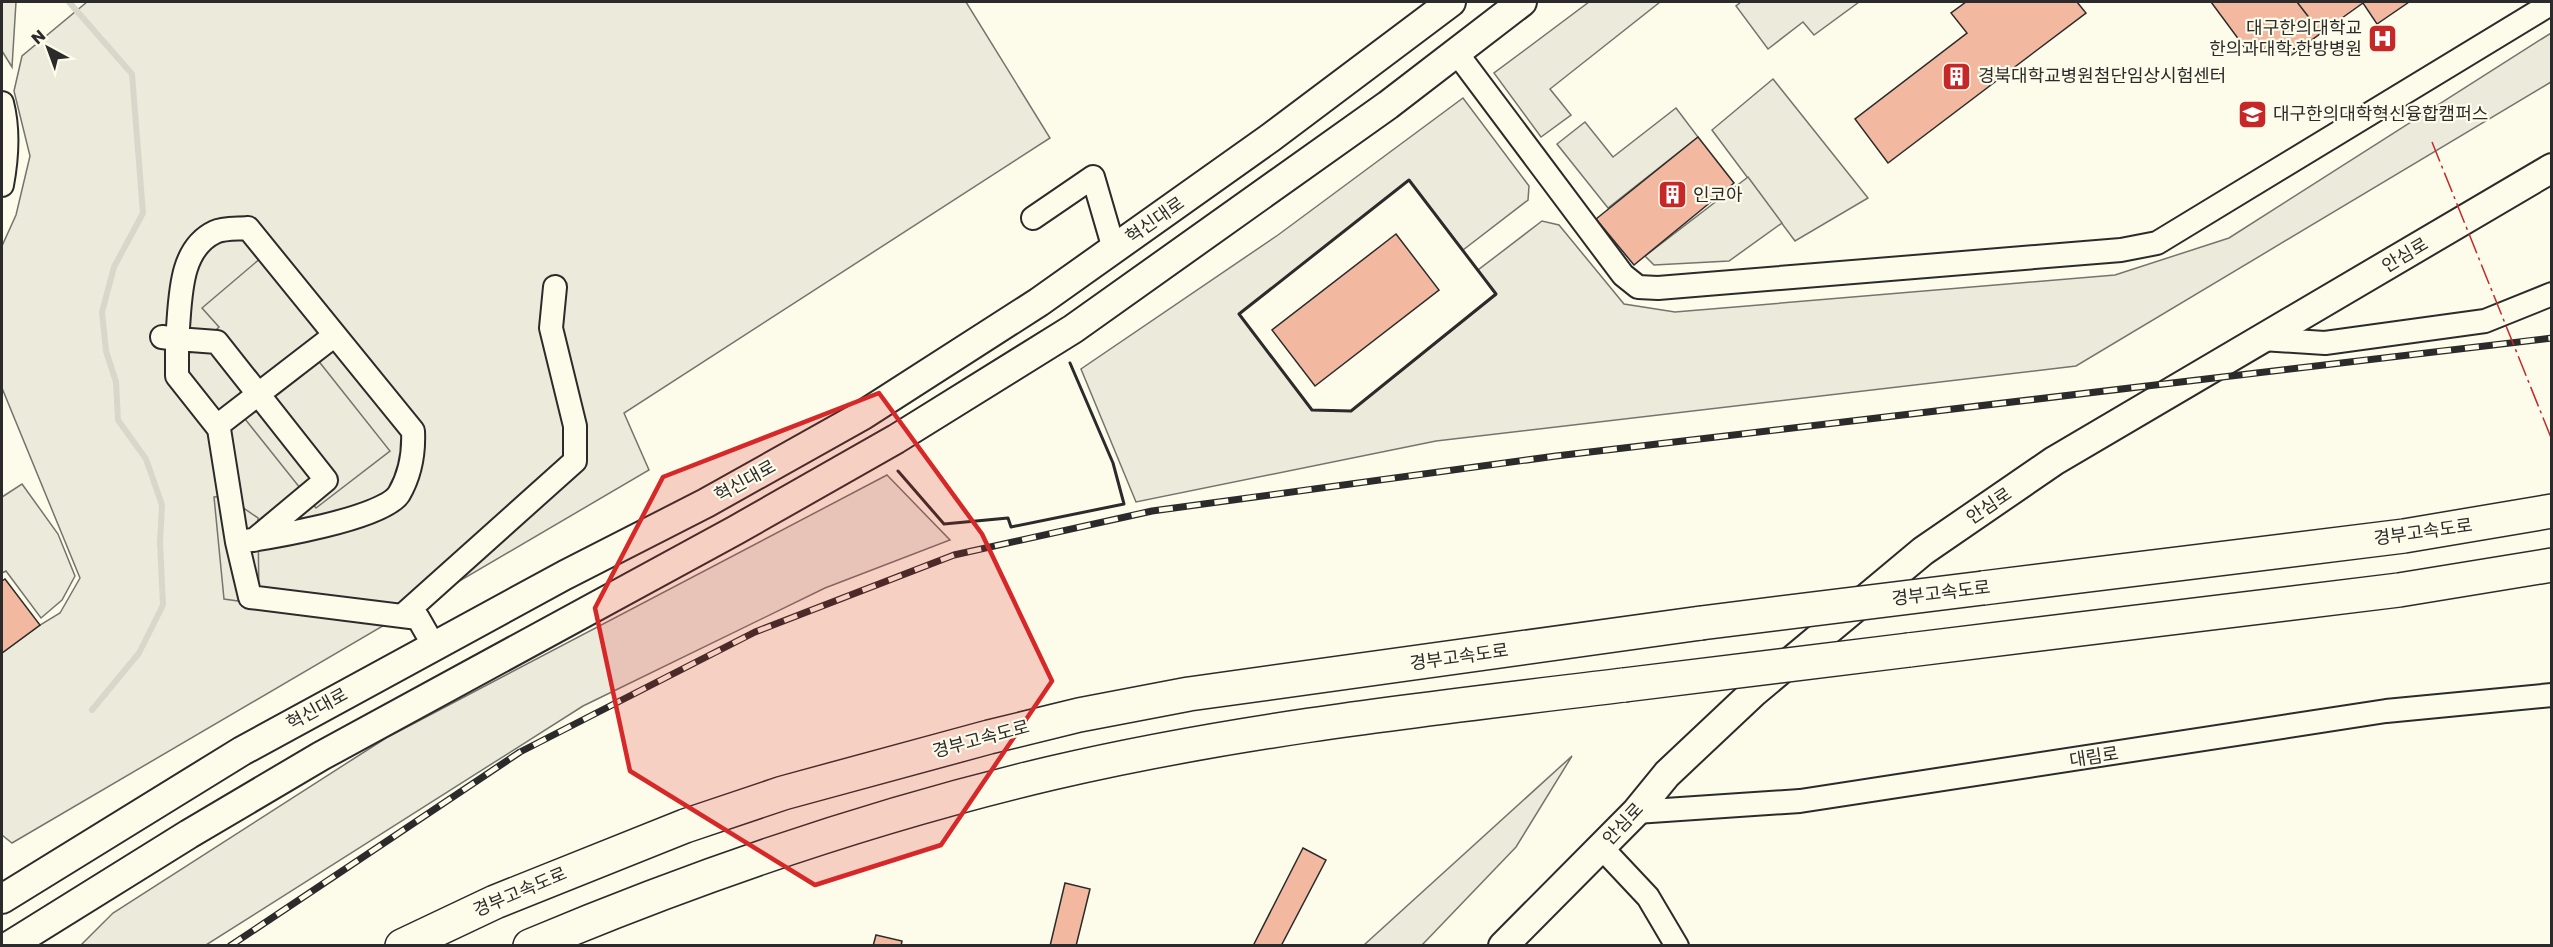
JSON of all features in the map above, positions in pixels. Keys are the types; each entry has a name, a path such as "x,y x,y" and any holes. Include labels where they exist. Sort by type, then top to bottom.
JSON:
{"highway":[{"name":"경부고속도로","path":"402,945 495,902 685,826 783,794 1079,714 1189,694 1701,623 2404,536 2552,512"},
{"path":"530,945 779,851 949,799 1054,772 1290,729 1624,685 2389,591 2552,565"}],"main road":[{"name":"혁신대로","path":"2,898 242,751 434,646 706,503 863,415 1039,302 1270,138 1451,2"},
{"path":"2,908 16,944 321,756 897,440 1073,328 1389,105 1522,2"},
{"name":"안심로","path":"1503,945 1636,812 1667,774 1753,693 1923,551 2054,461 2552,168"}],"street":[{"path":"1456,52 1623,275 1638,287 1658,288 2121,250 2157,243 2552,3"},
{"path":"2,103 6,119 6,164 2,185"},
{"path":"1033,218 1093,177 1114,249"},
{"path":"246,541 368,514 398,495 414,453 413,431 248,228 216,231 196,247 186,262 170,338 177,376 219,429 246,541 250,597 418,618 434,646"},
{"path":"402,616 575,461 575,426 551,328 555,287"},
{"path":"2262,339 2325,343 2485,321 2552,294"},
{"path":"217,426 335,335"},
{"path":"170,338 217,342 326,480 246,541"},
{"name":"대림로","path":"1636,812 1800,801 2386,711 2552,695"},
{"path":"1602,847 1648,897 1677,945"}],"highlighted area":[{"path":"879,393 982,534 1052,681 941,845 815,885 630,771 595,608 663,477"}],"shaded area":[{"path":"2,2 16,2 12,67 2,51"},
{"path":"87,2 966,2 1050,138 624,413 649,470 12,843 2,835 2,653 60,613 80,578 2,388 2,246 16,215 30,156 14,91 22,56"},
{"path":"1589,2 1660,2 1550,89 1571,115 1541,137 1494,73"},
{"path":"1741,2 1859,2 1814,35 1803,22 1768,49 1736,6"},
{"path":"2551,33 2551,82 2076,366 1436,441 1136,502 1081,369 1278,235 1463,98 1529,186 1528,200 1463,250 1409,180 1239,314 1312,410 1351,411 1496,295 1478,270 1542,221 1559,225 1624,304 1675,312 2115,275 2229,238"},
{"path":"1773,79 1868,198 1795,241 1712,130"},
{"path":"1676,108 1698,137 1608,208 1557,144 1585,122 1613,157"},
{"path":"1748,177 1782,223 1729,261 1654,265 1645,256"},
{"path":"275,246 345,335 317,359 390,451 316,508 237,409 252,398 205,341 219,327 202,308"},
{"path":"887,475 950,540 825,588 583,706 206,945 81,945 113,913 386,738"},
{"path":"22,484 58,534 75,576 62,600 41,618 6,571 2,573 2,497"},
{"path":"226,496 258,518 259,604 224,599 214,497"},
{"path":"1572,756 1516,847 1422,945 1364,945"}],"building":[{"name":"경북대학교병원첨단임상시험센터","path":"1966,2 2077,2 2086,13 1888,163 1855,119 1967,33 1951,13"},
{"path":"2211,2 2297,2 2321,33 2289,57 2278,43 2266,52 2260,43 2248,52"},
{"path":"2297,2 2409,2 2377,24 2363,3 2321,33"},
{"name":"인코아","path":"1698,137 1734,183 1634,265 1596,219"},
{"path":"1396,234 1439,290 1315,386 1272,330"},
{"path":"5,579 40,625 2,653 2,581"},
{"path":"1303,848 1326,860 1281,946 1253,946"},
{"path":"1065,883 1090,889 1076,946 1050,946"},
{"path":"876,935 902,941 901,946 873,946"}],"waterway":[{"path":"69,2 132,74 143,213 114,267 102,312 106,351 116,382 118,420 146,459 162,505 160,542 163,605 139,653 92,710"}],"railway":[{"path":"230,946 520,752 755,632 954,555 1152,511 1556,456 2552,338"}],"wall":[{"path":"1409,180 1496,294 1351,411 1312,410 1239,314 1409,180"},
{"path":"898,471 944,524 1008,518 1011,527 1124,504 1113,463 1070,363"}],"power":[{"path":"2432,142 2552,440"}],"place":[{"name":"대구한의대학교 한의과대학·한방병원","path":"2383,38"},
{"name":"경북대학교병원첨단임상시험센터","path":"1957,76"},
{"name":"대구한의대학혁신융합캠퍼스","path":"2252,114"},
{"name":"인코아","path":"1672,195"}]}
